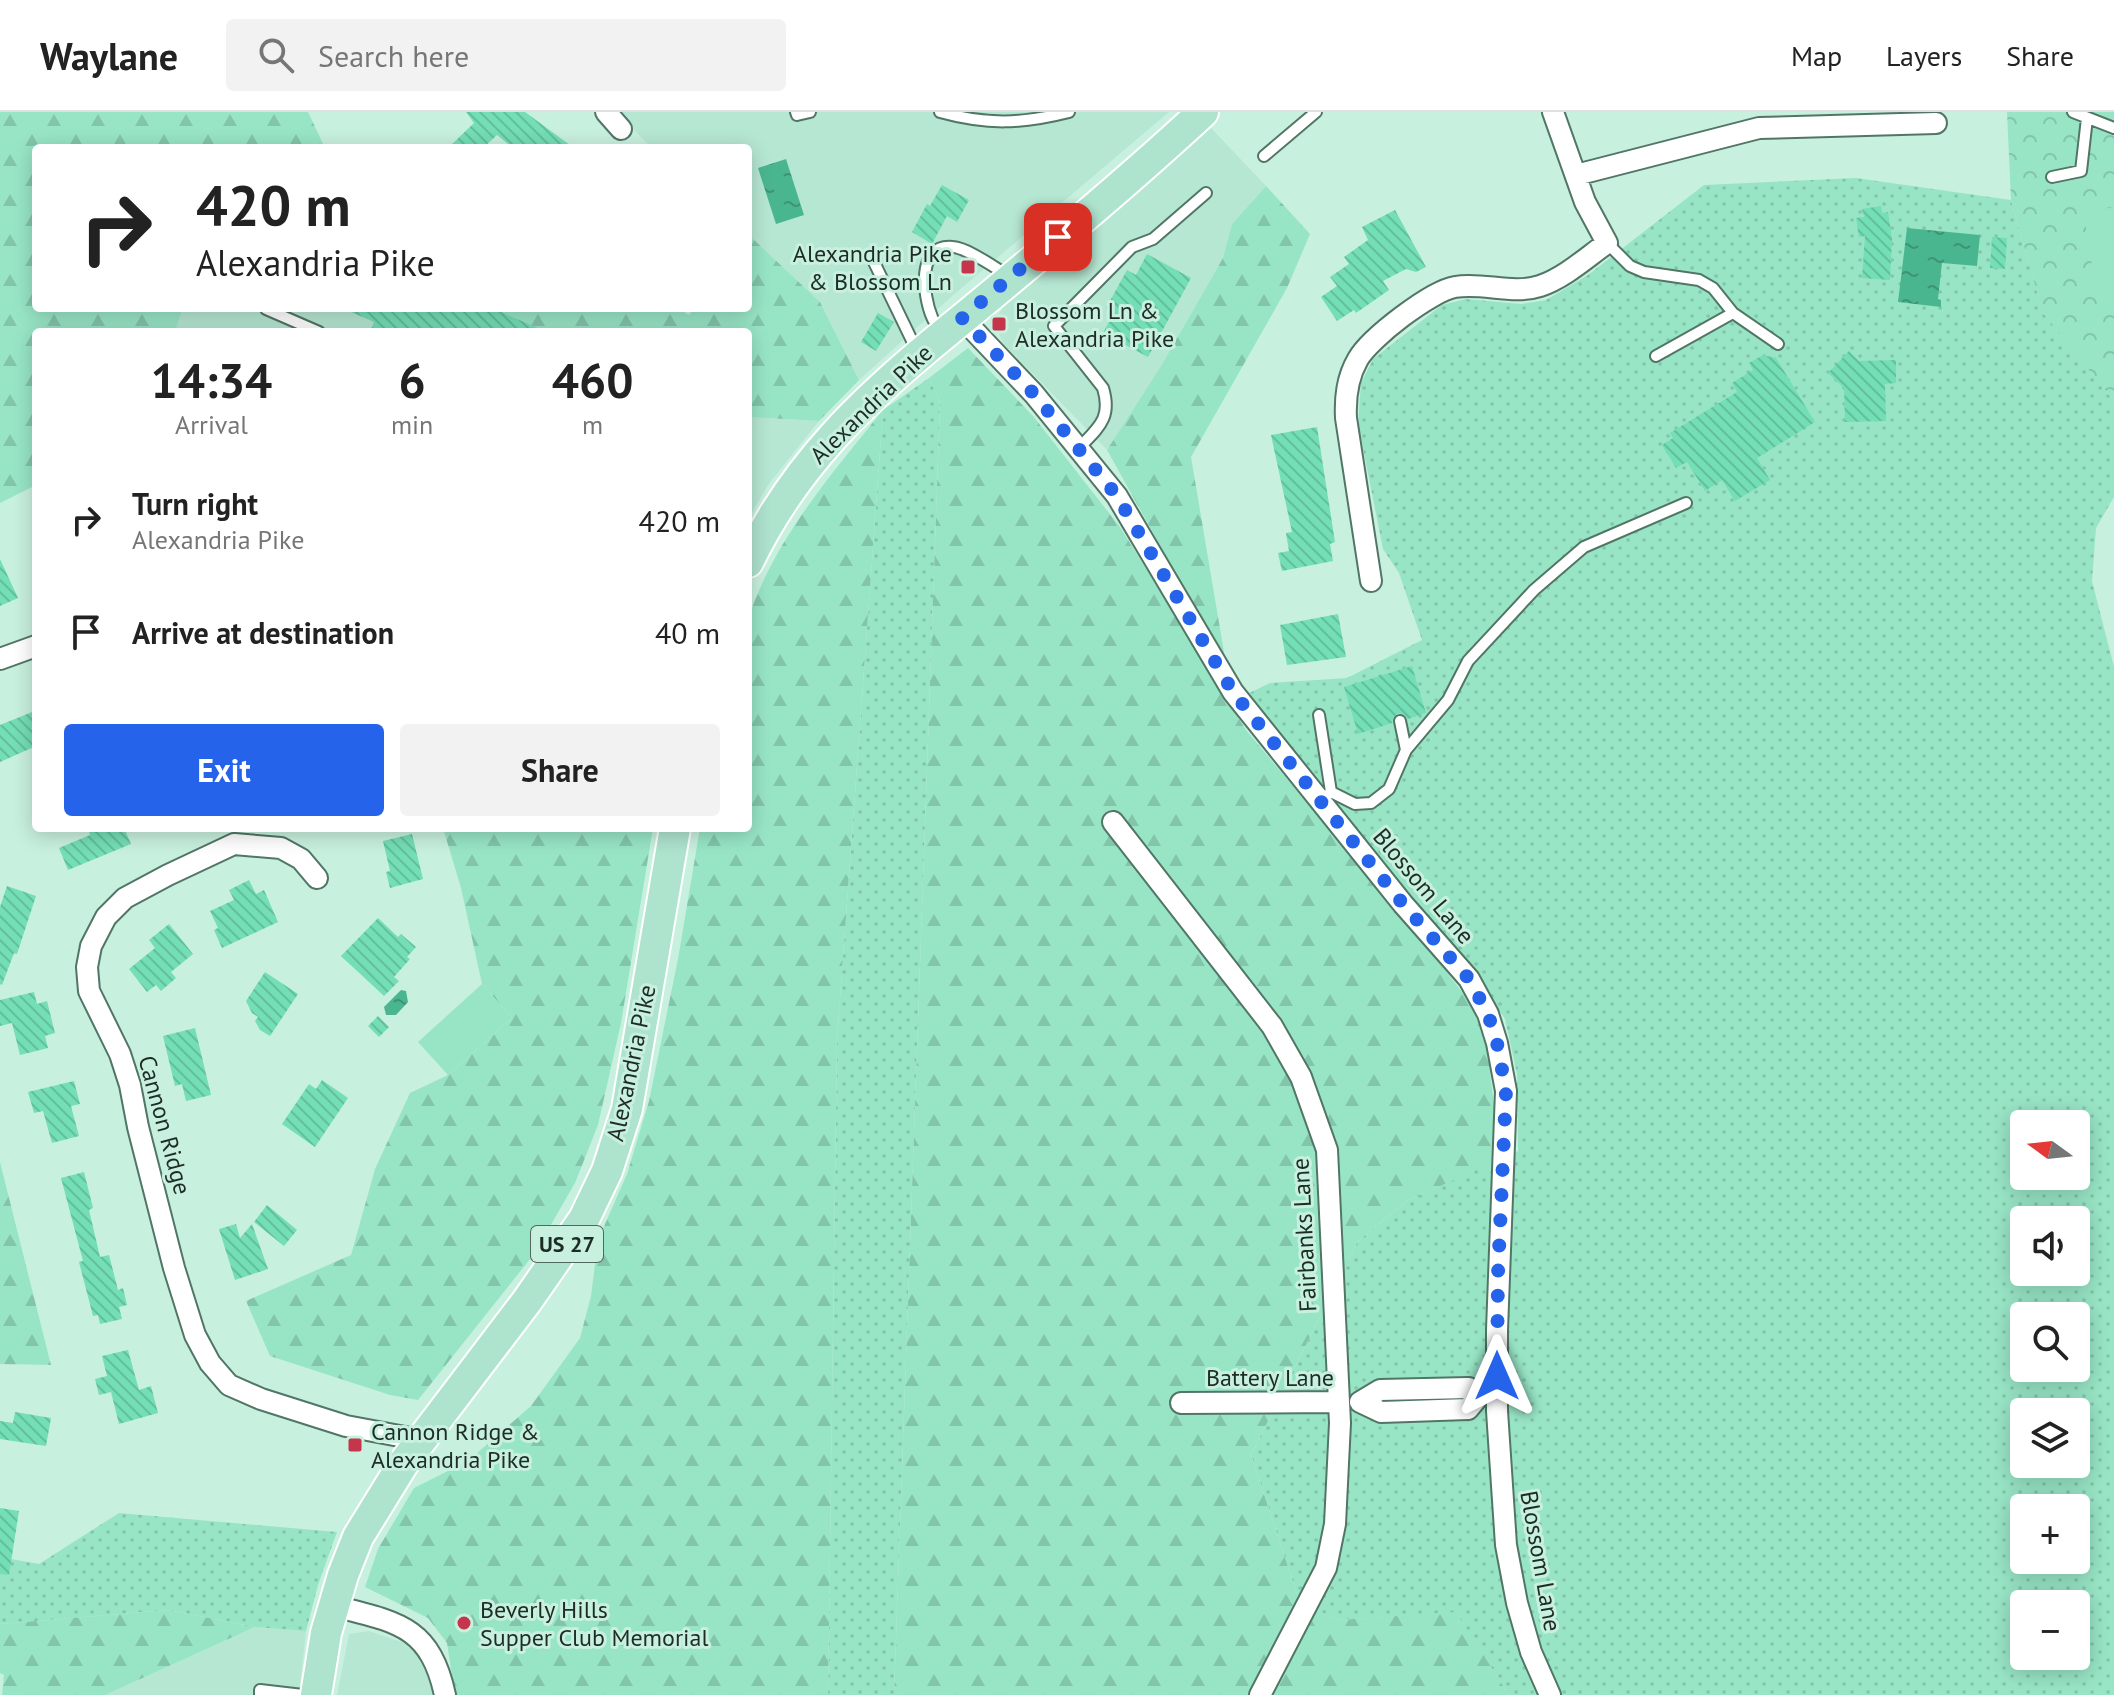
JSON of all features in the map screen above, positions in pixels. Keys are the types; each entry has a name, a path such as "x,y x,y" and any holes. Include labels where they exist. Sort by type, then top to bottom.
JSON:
{"main road":[{"name":"Alexandria Pike","path":"752,544 797,478 860,407 919,353 1203,112"},
{"name":"Alexandria Pike","path":"316,1695 334,1606 358,1537 403,1464 527,1301 584,1219 607,1171 627,1109 674,832"}],"street":[{"path":"606,112 621,129"},
{"path":"1371,581 1346,418 1345,395 1358,358 1371,342 1426,299 1440,292 1454,287 1538,287 1554,280 1607,243 1585,202 1553,112"},
{"path":"1576,175 1759,128 1936,123"},
{"name":"Blossom Lane","path":"954,326 1034,394 1117,496 1233,692 1326,797 1403,904 1469,979 1488,1014 1506,1091 1507,1121 1487,1399 1506,1545 1517,1603 1531,1652 1550,1695"},
{"path":"0,659 32,647"},
{"name":"Fairbanks Lane","path":"1113,822 1272,1026 1301,1077 1327,1150 1350,1402 1335,1524 1326,1568 1260,1695"},
{"name":"Cannon Ridge","path":"317,878 301,859 281,848 249,844 234,844 168,875 125,898 106,917 91,946 87,967 89,991 120,1054 174,1268 195,1335 210,1363 229,1385 261,1399 346,1426 421,1440"},
{"name":"Battery Lane","path":"1181,1403 1350,1402 1380,1390 1469,1388 1487,1399"},
{"path":"334,1606 394,1622 410,1632 433,1655 445,1695"}],"lane":[{"path":"796,112 797,115 810,112"},
{"path":"940,112 966,119 1004,123 1040,120 1069,112"},
{"path":"1264,156 1316,112"},
{"path":"2073,112 2114,128"},
{"path":"2052,177 2081,171 2087,118"},
{"path":"1079,448 1102,424 1107,400 1103,388 1054,326 1132,247 1153,239 1206,193"},
{"path":"1607,243 1630,266 1644,272 1699,280 1713,288 1733,313 1778,344"},
{"path":"954,326 933,320 923,282 933,253 941,247 956,247 1011,277"},
{"path":"872,258 919,353"},
{"path":"273,312 310,328"},
{"path":"1656,356 1733,313"},
{"path":"1319,715 1326,797 1355,804 1371,803 1389,789 1406,750 1448,700 1468,661 1534,590 1584,547 1686,503"},
{"path":"1400,721 1406,750"},
{"path":"260,1695 260,1690 303,1695"}],"shaded area":[{"path":"616,112 1169,112 951,297 859,380 820,302 752,238 752,144 648,144"},
{"path":"1211,128 1266,186 1232,224 1223,258 1161,366 1107,450 1003,343 996,327 997,317 1005,304"},
{"path":"182,312 501,312 538,328 176,328"},
{"path":"752,417 819,421 768,485 752,512"},
{"path":"255,1627 306,1631 299,1695 105,1695"},
{"path":"369,1631 408,1644 430,1669 434,1695 337,1695 349,1634"}],"green space":[{"path":"0,112 308,112 323,144 32,144 32,312 182,312 176,328 32,328 32,487 0,503"},
{"path":"2007,112 2114,112 2114,401 2043,313 2011,200"},
{"path":"1856,178 2011,200 2043,312 2114,401 2114,497 2096,528 2092,581 2114,667 2114,1695 1509,1695 1456,1613 1339,1620 1300,1603 1251,1455 1358,1241 1408,1200 1518,1151 1517,1074 1505,1019 1469,965 1245,695 1270,683 1347,678 1422,640 1399,573 1383,549 1358,423 1361,383 1373,359 1442,305 1466,299 1521,304 1546,300 1588,275 1704,185"},
{"path":"1266,186 1310,234 1287,288 1191,457 1226,664 1107,450 1161,366 1223,258 1232,224"},
{"path":"2114,207 2114,309 2088,255 2085,212"},
{"path":"752,238 820,302 859,380 819,421 752,417 752,328 538,328 501,312 684,312 689,315 692,312 752,312"},
{"path":"968,348 1033,416 1120,527 1246,730 1421,939 1472,1005 1487,1048 1494,1105 1493,1163 1408,1200 1358,1241 1251,1455 1300,1603 1339,1620 1456,1612 1509,1695 894,1695 940,402 929,378"},
{"path":"929,378 940,402 894,1695 828,1695 837,1039 883,410"},
{"path":"883,410 837,1039 828,1695 455,1695 447,1643 428,1618 365,1587 378,1549 414,1488 468,1461 531,1406 580,1338 591,1296 598,1240 627,1174 649,1101 699,832 752,832 752,608 773,561 825,483"},
{"path":"444,832 652,832 621,1023 598,1125 575,1183 534,1254 418,1400 390,1395 270,1356 246,1301 351,1255 375,1169 410,1093 448,1075 512,1018 482,984 461,888"},
{"path":"482,984 512,1018 448,1075 418,1042"},
{"path":"0,1162 51,1365 0,1364"},
{"path":"119,1513 337,1532 306,1631 255,1627 168,1610 0,1624 0,1557 39,1564"},
{"path":"168,1610 255,1627 105,1695 2,1695 4,1675 0,1673 0,1624"}],"water":[{"path":"786,159 804,215 776,224 758,168"},
{"path":"1907,228 1980,235 1977,266 1942,263 1938,299 1941,300 1941,307 1898,302"},
{"path":"401,990 406,991 408,1002 396,1015 386,1015 384,1007"}],"building":[{"path":"466,112 525,112 569,144 508,144 497,135 487,144 452,144 474,123"},
{"path":"942,185 969,200 957,222 947,216 932,244 912,232 927,204 930,206"},
{"path":"1881,206 1882,213 1888,212 1892,239 1890,280 1862,278 1865,236 1859,237 1856,218 1864,217 1862,209"},
{"path":"1395,210 1426,267 1416,272 1406,269 1383,281 1389,290 1356,313 1354,310 1337,321 1321,297 1337,286 1330,277 1349,264 1344,257 1368,240 1362,227"},
{"path":"1992,237 2007,238 2005,269 1990,268"},
{"path":"1147,254 1191,278 1148,357 1103,333 1114,312 1106,308 1127,270 1136,275"},
{"path":"351,312 501,312 538,328 372,328 374,322"},
{"path":"878,313 894,322 876,351 861,342"},
{"path":"1849,351 1859,361 1896,360 1896,383 1885,384 1886,421 1845,422 1844,388 1828,373"},
{"path":"1763,355 1776,358 1815,422 1757,458 1770,480 1735,501 1722,480 1705,491 1687,462 1676,468 1662,445 1673,438 1670,433 1737,392 1732,383 1753,370 1749,363"},
{"path":"1317,427 1335,542 1330,544 1333,561 1282,571 1278,553 1289,551 1286,533 1292,532 1271,435"},
{"path":"0,559 18,598 0,606"},
{"path":"1338,614 1346,657 1287,665 1280,625"},
{"path":"1412,666 1426,713 1408,719 1398,713 1392,723 1358,734 1344,687"},
{"path":"32,712 32,748 0,762 0,725"},
{"path":"89,832 126,832 131,844 68,870 59,848 90,835"},
{"path":"412,834 423,879 390,888 386,872 390,871 383,841"},
{"path":"249,880 256,894 264,890 278,922 222,948 210,911 234,900 229,890"},
{"path":"7,886 36,896 17,954 14,953 2,985 0,907"},
{"path":"378,918 398,937 401,934 416,947 394,977 399,981 384,996 341,956"},
{"path":"169,924 193,954 171,972 176,978 161,991 156,985 147,992 129,969 155,948 149,940"},
{"path":"265,972 298,994 270,1036 260,1030 255,1021 258,1017 246,1001"},
{"path":"34,992 37,1004 47,1001 55,1033 45,1036 48,1048 20,1055 12,1023 0,1026 0,1000"},
{"path":"378,1016 389,1027 379,1037 368,1026"},
{"path":"195,1028 211,1095 186,1101 182,1084 175,1086 163,1036"},
{"path":"322,1080 348,1098 315,1147 282,1124 309,1084 316,1089"},
{"path":"74,1081 80,1104 71,1106 79,1136 52,1143 43,1111 34,1113 28,1092"},
{"path":"84,1172 100,1257 109,1255 118,1290 123,1288 127,1305 119,1307 122,1319 100,1324 98,1315 93,1316 79,1262 83,1261 61,1178"},
{"path":"267,1205 297,1230 284,1246 254,1222"},
{"path":"236,1224 240,1238 252,1224 268,1269 235,1280 219,1229"},
{"path":"128,1350 139,1390 151,1386 158,1413 119,1424 111,1392 99,1395 95,1379 107,1376 102,1356"},
{"path":"15,1412 51,1418 46,1446 0,1439 0,1421 13,1423"},
{"path":"0,1508 19,1511 9,1575 0,1574"}],"place":[{"name":"Alexandria Pike & Blossom Ln","path":"968,267"},
{"name":"Blossom Ln & Alexandria Pike","path":"999,324"},
{"name":"Cannon Ridge & Alexandria Pike","path":"355,1445"},
{"name":"Beverly Hills Supper Club Memorial","path":"464,1623"}],"route":[{"path":"1058,237 962,318 1034,394 1117,496 1233,692 1364,857 1469,979 1488,1014 1506,1091 1507,1121 1498,1274 1497,1376"}]}
